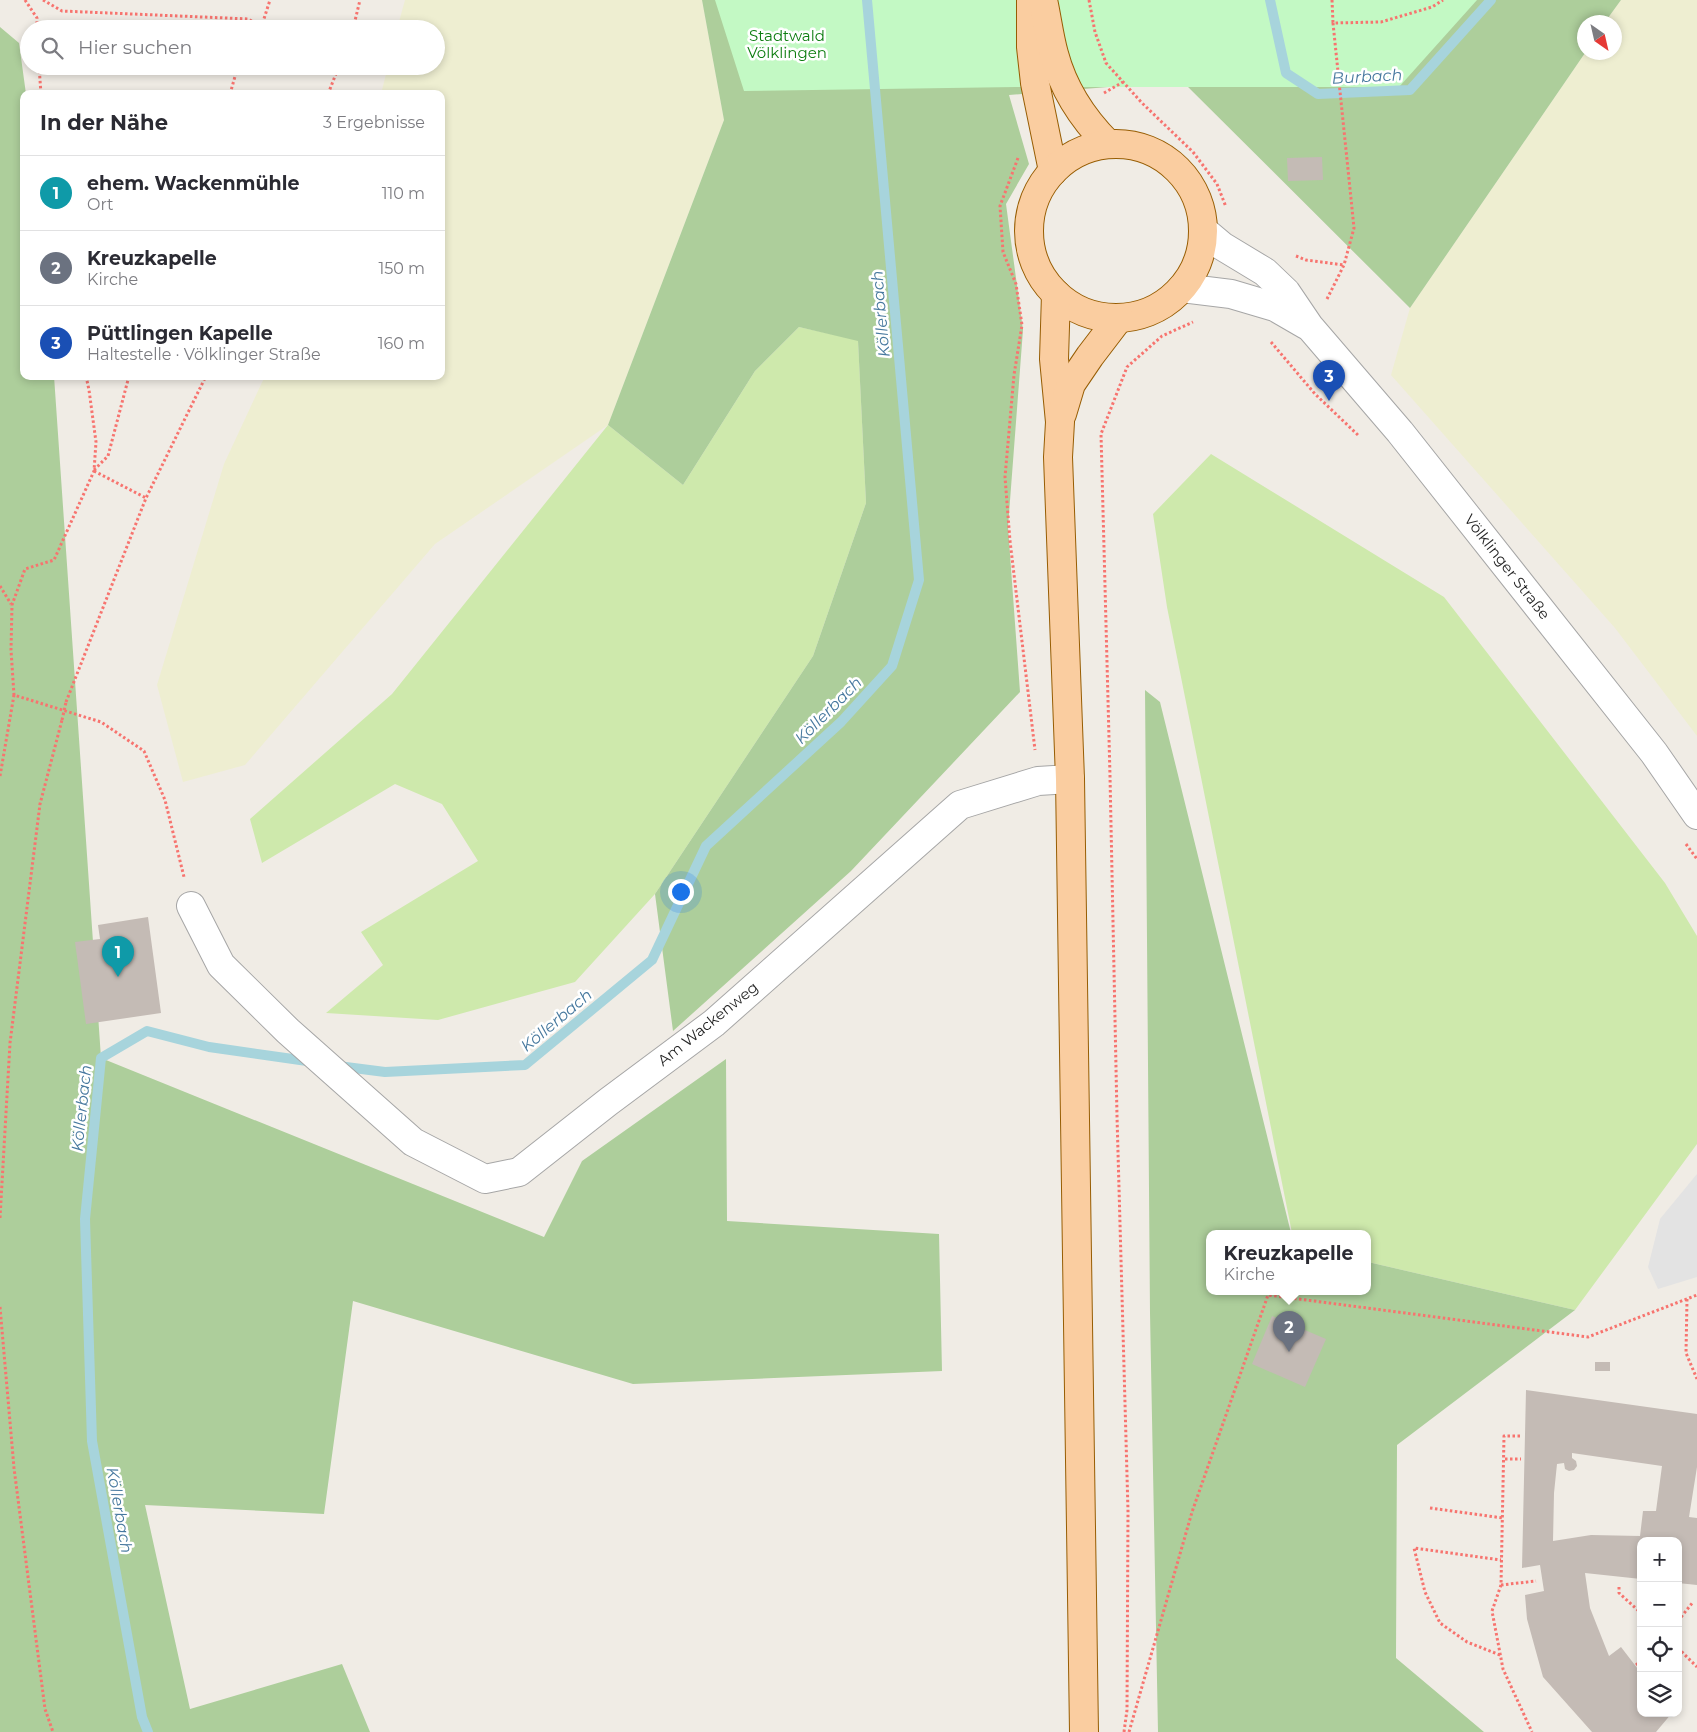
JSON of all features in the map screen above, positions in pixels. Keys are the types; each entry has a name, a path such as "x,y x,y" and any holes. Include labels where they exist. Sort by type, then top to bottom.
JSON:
{"main road":[{"path":"1031,0 1031,46 1035,83 1052,171"},
{"path":"1043,0 1054,53 1061,76 1080,111 1093,129 1108,144"},
{"path":"1108,144 1134,145 1150,150 1165,158 1181,172 1192,188 1201,210 1203,230 1202,247 1197,263 1182,288 1164,304 1152,310 1136,316 1119,318 1096,316 1074,308 1056,294 1040,275 1030,249 1028,234 1029,218 1036,194 1052,171 1070,156 1088,148 1108,144"},
{"path":"1056,294 1054,359 1060,422 1058,457 1070,779 1084,1732"},
{"path":"1060,422 1071,384 1119,318"}],"street":[{"name":"Völklinger Straße","path":"1203,230 1222,246 1265,272 1286,292 1309,326 1400,432 1654,753 1697,815"},
{"name":"Völklinger Straße","path":"1182,288 1231,294 1275,307 1309,326"},
{"name":"Am Wackenweg","path":"191,906 221,965 288,1031 412,1142 485,1179 519,1172 608,1102 714,1023 960,805 1038,781 1070,779"}],"path":[{"path":"25,0 37,20"},
{"path":"43,0 62,11 250,20"},
{"path":"264,20 270,0"},
{"path":"355,20 360,0"},
{"path":"1089,0 1095,32 1106,63 1142,103 1193,152 1217,184 1229,215"},
{"path":"1289,253 1306,260 1344,266 1354,228 1338,78 1332,0"},
{"path":"1333,24 1381,22 1432,7 1443,0"},
{"path":"40,75 41,90"},
{"path":"231,90 235,75"},
{"path":"330,90 335,75"},
{"path":"1021,334 1014,375 1005,477 1010,541 1038,781"},
{"path":"1124,1732 1128,1710 1128,1512 1116,1106 1101,434 1127,367"},
{"path":"0,776 14,695 12,605 25,569 54,560 94,470 96,442 87,380"},
{"path":"94,470 108,456 127,380"},
{"path":"0,1218 10,1042 40,804 66,702 146,498 204,380"},
{"path":"94,470 146,498"},
{"path":"0,586 12,605"},
{"path":"14,695 101,722 144,751 165,800 191,906"},
{"path":"0,1162 2,1173 0,1178"},
{"path":"1129,1732 1192,1512 1268,1295 1588,1337 1697,1295"},
{"path":"1687,1299 1686,1354 1697,1379"},
{"path":"0,1307 14,1468 45,1709 53,1732"},
{"path":"1520,1436 1504,1436 1501,1585 1492,1611 1503,1669 1532,1732"},
{"path":"1505,1459 1522,1459"},
{"path":"1430,1508 1503,1518"},
{"path":"1500,1655 1467,1642 1440,1624 1425,1592 1414,1548 1502,1560"},
{"path":"1501,1585 1536,1581"},
{"path":"1619,1587 1619,1593 1637,1609"},
{"path":"1682,1616 1692,1602"},
{"path":"1682,1652 1697,1667"}],"green space":[{"path":"405,0 702,0 724,120 608,425 435,544 245,765 183,782 157,685 224,464 263,380 445,380 445,90 382,90 386,75 445,75 445,20 399,20"},
{"path":"702,0 1621,0 1610,15 1577,15 1577,60 1580,60 1410,308 1182,81 1009,95 1029,164 1006,204 1023,330 1008,527 1020,692 851,871 673,1031 655,894 813,656 866,503 858,341 799,327 755,371 683,485 608,425 724,120"},
{"name":"Stadtwald Völklingen","path":"715,0 1477,0 1399,87 1016,87 744,91"},
{"path":"1621,0 1697,0 1697,736 1615,628 1391,375 1410,308 1580,60 1622,60 1622,15 1610,15"},
{"path":"0,27 19,43 20,75 23,75 25,90 20,90 20,380 54,380 101,1058 544,1237 582,1161 726,1059 727,1221 939,1234 942,1371 633,1384 353,1301 324,1514 145,1505 190,1709 342,1664 370,1732 0,1732"},
{"path":"799,327 858,340 866,503 813,656 655,894 575,982 438,1020 326,1013 383,965 361,932 478,861 442,804 395,784 262,863 250,819 392,694 608,425 683,485 755,371"},
{"path":"1211,454 1444,597 1665,883 1697,936 1697,1144 1575,1310 1371,1263 1371,1230 1291,1230 1167,607 1153,514"},
{"path":"1145,690 1160,702 1290,1230 1206,1230 1206,1295 1371,1295 1371,1263 1575,1310 1397,1445 1396,1658 1484,1732 1158,1732 1150,1313"}],"shaded area":[{"path":"1697,1174 1697,1277 1658,1289 1648,1267 1660,1219"}],"building":[{"path":"1322,157 1323,180 1288,181 1287,158"},
{"path":"148,917 161,1013 86,1024 75,942 100,939 98,925"},
{"path":"1272,1316 1326,1339 1305,1387 1252,1364"},
{"path":"1595,1362 1610,1362 1610,1371 1595,1371"},
{"path":"1526,1390 1697,1414 1697,1467 1689,1517 1697,1518 1697,1585 1682,1583 1682,1537 1637,1537 1637,1579 1585,1573 1590,1608 1609,1656 1621,1647 1637,1668 1637,1717 1669,1717 1656,1732 1592,1732 1543,1677 1527,1619 1525,1595 1544,1591 1540,1565 1522,1568","holes":["1572,1453 1662,1466 1656,1511 1643,1511 1640,1536 1591,1535 1553,1541 1557,1464 1564,1463 1565,1469 1569,1471 1574,1470 1577,1466 1576,1461 1572,1458"]}],"waterway":[{"name":"Köllerbach","path":"338,1066 385,1072 525,1065 652,960 706,846 841,722 892,666 919,580 867,0"},
{"name":"Burbach","path":"1270,0 1286,73 1318,94 1410,90 1491,0"},
{"name":"Köllerbach","path":"148,1732 142,1717 92,1441 85,1219 101,1058 147,1031 209,1047 314,1062"}],"place":[{"name":"Püttlingen Kapelle","path":"1329,401"},
{"name":"ehem. Wackenmühle","path":"118,977"},
{"name":"Kreuzkapelle","path":"1289,1352"}]}
